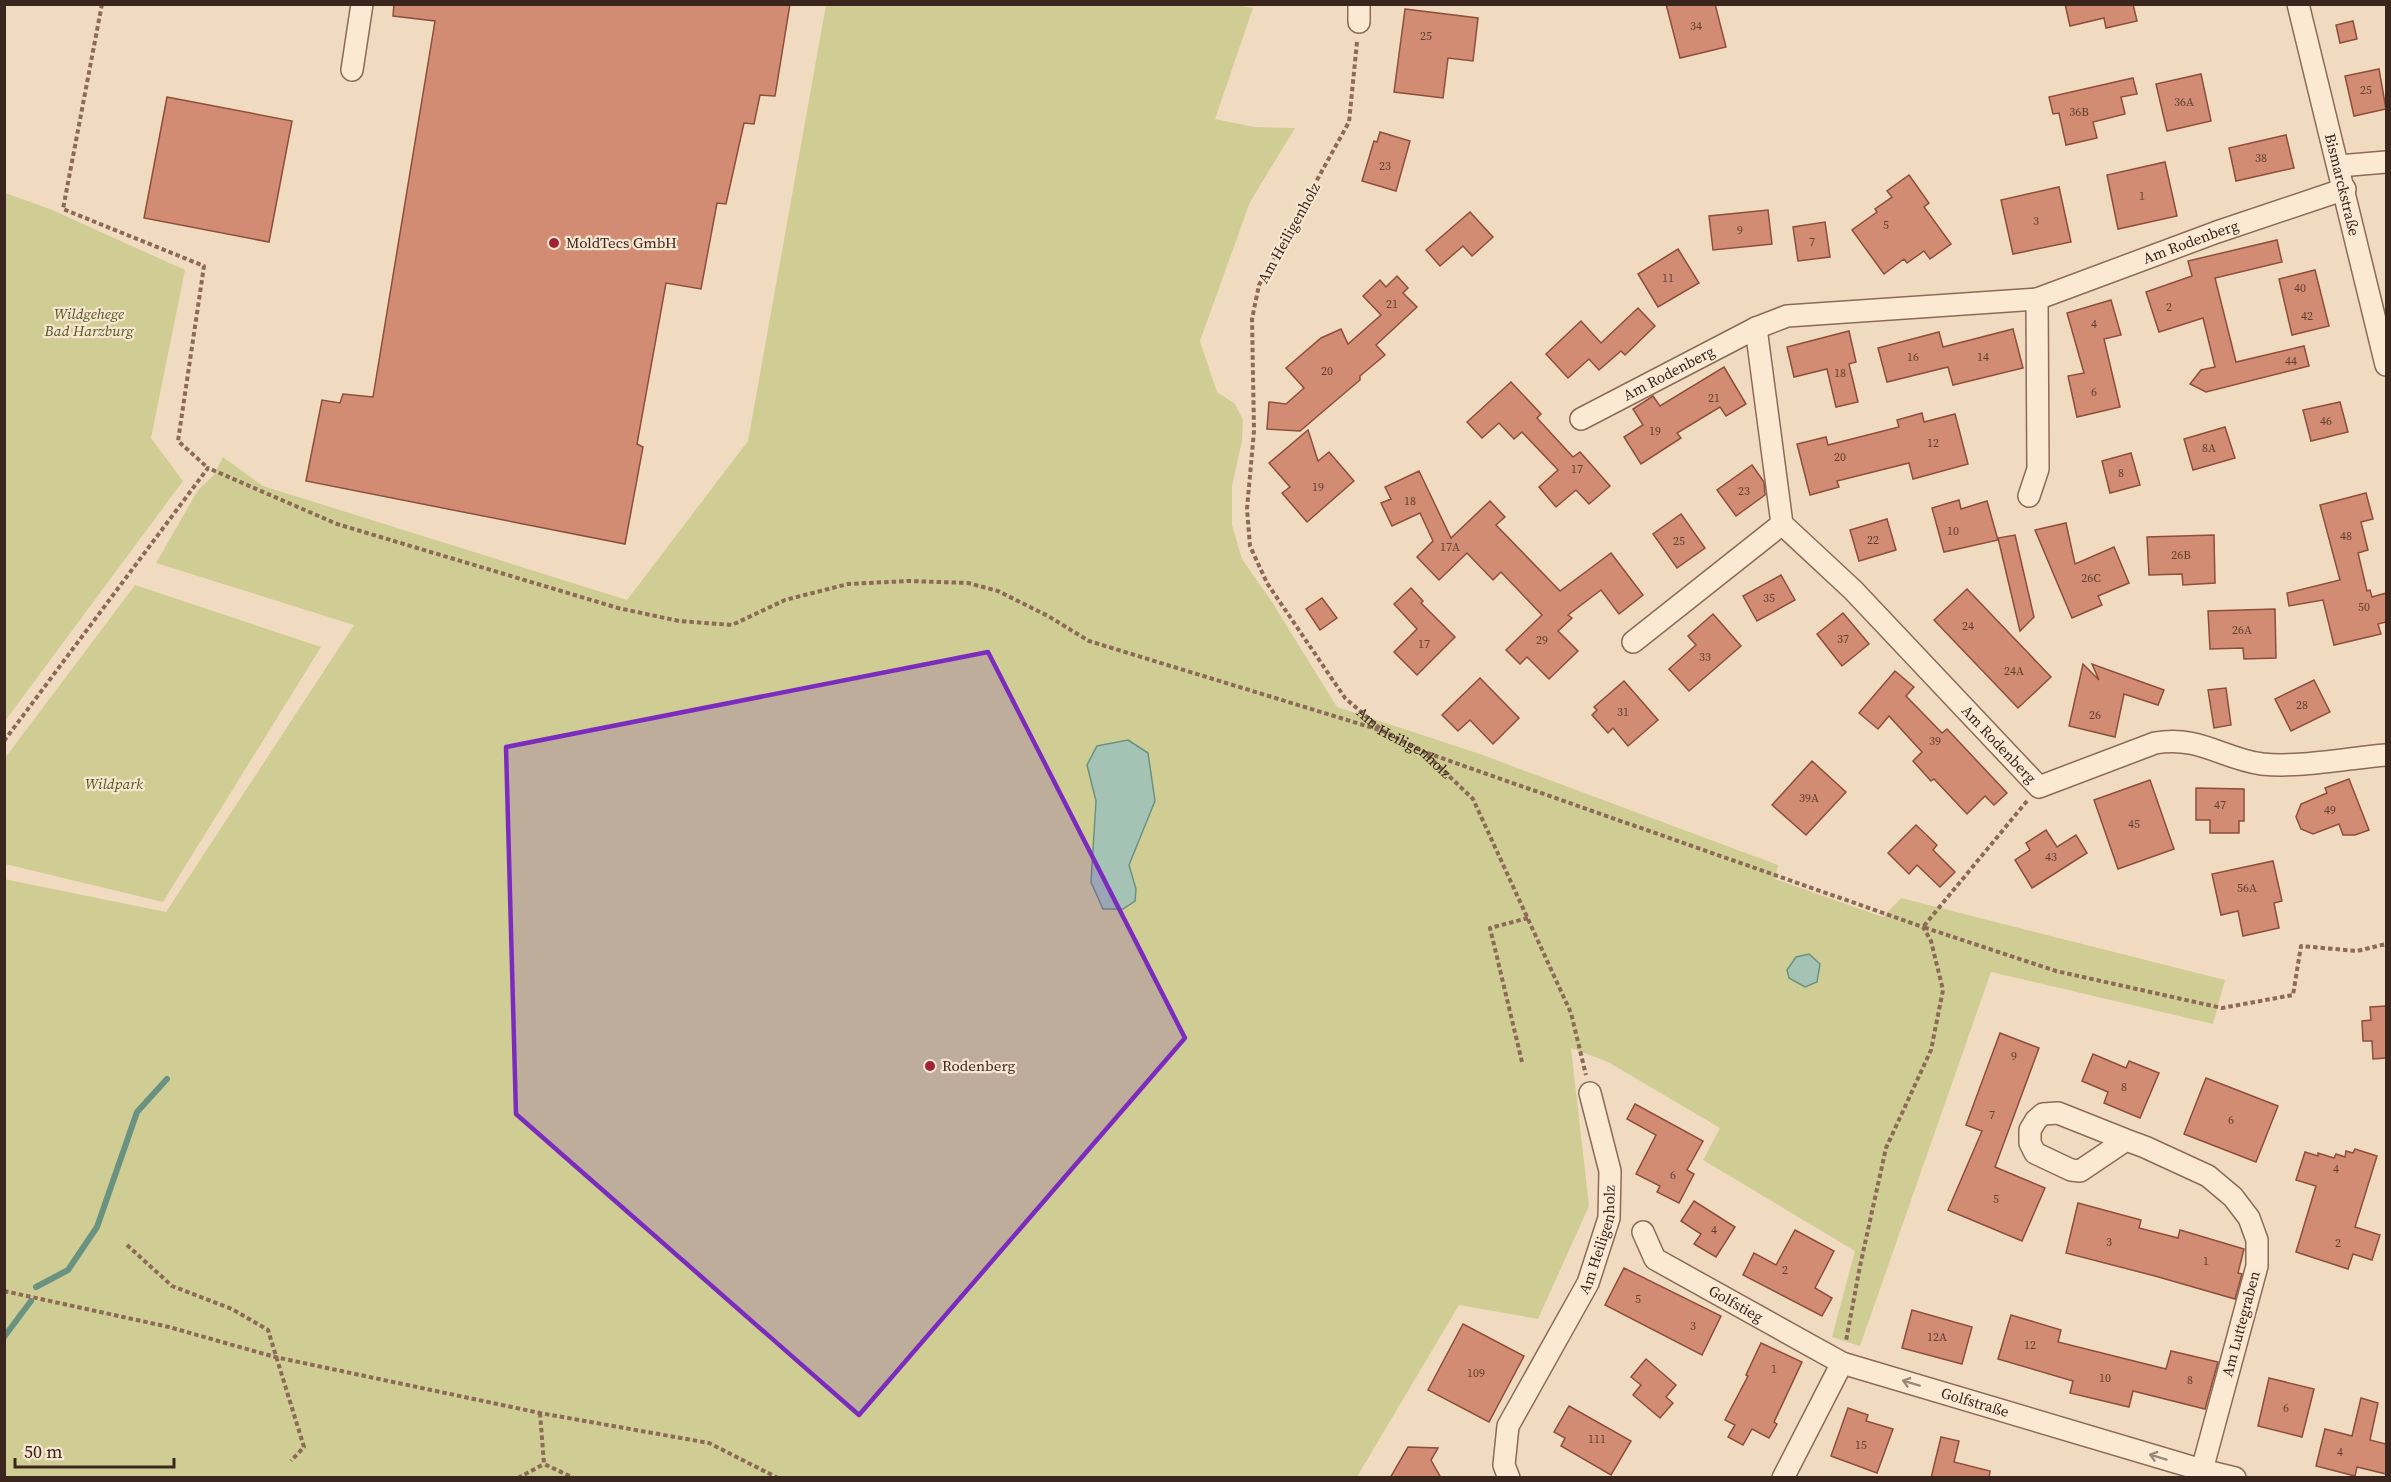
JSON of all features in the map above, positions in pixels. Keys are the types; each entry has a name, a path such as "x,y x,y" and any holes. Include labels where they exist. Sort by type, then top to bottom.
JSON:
{"street":[{"path":"352,70 362,4"},
{"name":"Bismarckstraße","path":"2298,4 2386,365"},
{"path":"2339,166 2386,162"},
{"name":"Am Rodenberg","path":"1581,419 1756,328 1787,316 2037,299 2217,232 2344,189"},
{"path":"2029,496 2038,469 2037,299"},
{"path":"1633,642 1782,524 1756,328"},
{"name":"Am Rodenberg","path":"1782,524 1853,590 2039,787 2155,743 2172,740 2192,742 2259,763 2278,765 2386,755"},
{"name":"Am Heiligenholz","path":"1509,1478 1504,1466 1508,1426 1588,1283 1609,1218 1610,1171 1590,1093"},
{"name":"Am Luttegraben","path":"2126,1140 2208,1176 2233,1197 2244,1211 2257,1240 2257,1266 2202,1470"},
{"name":"Golfstieg","path":"1643,1232 1655,1259 1842,1363"},
{"path":"1783,1478 1842,1363"},
{"name":"Golfstraße","path":"1842,1363 2235,1478"}],"path":[{"path":"102,4 63,209 204,266 178,441 208,468 337,524 618,608 679,621 732,625 785,600 848,584 909,581 968,584 998,591 1048,616 1089,641 1383,731"},
{"name":"Am Heiligenholz","path":"1359,14 1349,122 1259,285 1252,319 1254,431 1246,509 1251,546 1267,583 1345,698 1383,731 1424,752 1473,799 1571,1013 1590,1093"},
{"path":"4,741 208,468"},
{"path":"1424,752 1923,927 2056,971 2222,1008 2293,995 2301,946 2357,951 2386,944"},
{"path":"1923,927 2039,787"},
{"path":"1522,1062 1490,928 1528,918"},
{"path":"1842,1363 1860,1266 1886,1148 1931,1050 1943,990 1931,941 1923,927"},
{"path":"128,1245 172,1286 232,1309 268,1330 304,1447 291,1461"},
{"path":"4,1291 169,1328 275,1357 540,1413 709,1443 778,1478"},
{"path":"540,1413 544,1464"},
{"path":"518,1478 544,1464"},
{"path":"544,1464 574,1478"}],"highlighted area":[{"path":"988,652 1185,1038 859,1415 516,1114 506,747"}],"green space":[{"path":"1231,4 1253,8 1215,119 1254,127 1295,128 1250,202 1200,341 1217,392 1235,404 1243,420 1242,441 1232,486 1232,525 1242,559 1272,602 1337,707 1480,754 1778,865 1775,879 1883,917 1901,898 2225,980 2213,1024 1991,972 1860,1346 1832,1337 1855,1251 1703,1160 1720,1128 1608,1062 1571,1048 1589,1206 1538,1319 1459,1305 1357,1477 5,1478 4,879 166,912 354,625 156,563 198,490 214,475 223,457 263,486 627,600 748,441 826,5"},
{"name":"Wildgehege Bad Harzburg","path":"5,193 50,209 185,270 151,438 183,481 5,721"},
{"name":"Wildpark","path":"135,585 321,647 163,902 5,864 5,758"}],"shaded area":[{"path":"1128,740 1148,753 1155,801 1129,865 1136,889 1135,901 1123,909 1103,909 1091,882 1096,801 1087,765 1097,746"},
{"path":"1809,954 1820,964 1817,982 1805,987 1789,978 1787,970 1796,957"}],"building":[{"name":"MoldTecs GmbH","path":"394,4 790,4 775,96 760,95 754,124 744,123 726,204 717,203 701,289 666,283 637,444 643,447 625,544 306,481 322,400 340,403 343,394 373,397 435,21 393,16"},
{"path":"1666,4 1715,4 1726,47 1680,58"},
{"path":"2065,4 2133,4 2137,21 2106,28 2104,18 2070,26"},
{"path":"1405,9 1478,18 1473,61 1448,58 1443,98 1394,92"},
{"path":"2353,21 2357,39 2340,43 2336,25"},
{"path":"2379,69 2386,109 2354,116 2345,76"},
{"path":"2201,74 2211,121 2167,131 2156,84"},
{"path":"2133,78 2137,94 2121,97 2125,114 2093,122 2097,138 2066,145 2059,113 2053,114 2049,97"},
{"path":"167,97 292,121 269,242 144,218"},
{"path":"1380,132 1410,141 1396,191 1362,181 1374,141 1377,142"},
{"path":"2286,135 2294,168 2236,181 2229,148"},
{"path":"2165,162 2177,216 2118,229 2107,175"},
{"path":"1909,175 1929,203 1924,207 1951,244 1930,259 1924,251 1907,263 1904,259 1884,274 1852,230 1877,212 1875,209 1892,197 1887,191"},
{"path":"2059,187 2071,242 2013,254 2001,200"},
{"path":"1768,210 1772,244 1713,250 1709,216"},
{"path":"1470,212 1493,237 1472,256 1463,246 1440,266 1426,250"},
{"path":"1825,222 1830,257 1798,261 1793,227"},
{"path":"2277,240 2282,262 2215,278 2236,362 2304,346 2309,366 2206,392 2190,384 2201,370 2215,367 2203,318 2159,332 2146,292 2192,276 2188,261"},
{"path":"1678,249 1699,283 1658,307 1638,274"},
{"path":"2315,270 2329,326 2292,335 2279,279"},
{"path":"1397,276 1408,288 1403,293 1417,307 1376,345 1385,355 1360,376 1360,380 1300,431 1267,429 1269,402 1286,404 1304,388 1286,368 1321,338 1341,329 1348,344 1381,315 1363,296 1380,280 1386,287"},
{"path":"2111,300 2121,335 2104,339 2120,407 2077,417 2068,376 2084,373 2067,313"},
{"path":"1638,308 1655,326 1625,355 1621,351 1599,370 1589,359 1568,378 1546,354 1581,321 1601,343"},
{"path":"2013,329 2023,368 1953,385 1948,367 1887,382 1878,348 1939,332 1943,347"},
{"path":"1849,331 1856,362 1849,364 1858,402 1836,407 1827,369 1794,377 1787,347"},
{"path":"1724,367 1746,404 1726,416 1720,407 1677,433 1681,438 1641,464 1624,437 1643,425 1633,409 1653,396 1660,406"},
{"path":"1511,382 1541,414 1537,418 1573,457 1580,452 1610,486 1589,504 1576,490 1556,507 1539,487 1558,470 1522,432 1514,439 1499,423 1482,438 1467,422"},
{"path":"2340,402 2348,432 2311,441 2303,410"},
{"path":"1922,413 1924,422 1955,414 1968,464 1913,479 1909,463 1837,481 1839,487 1810,495 1797,444 1826,437 1828,445 1899,427 1897,420"},
{"path":"2225,427 2235,458 2193,470 2184,439"},
{"path":"1308,430 1318,461 1329,452 1354,481 1307,522 1282,493 1290,487 1269,463"},
{"path":"2131,453 2140,485 2110,493 2102,461"},
{"path":"1752,465 1764,482 1765,495 1736,516 1717,490"},
{"path":"1419,471 1451,538 1490,501 1505,517 1496,525 1560,591 1611,553 1643,595 1619,614 1601,590 1568,615 1572,618 1558,631 1578,651 1549,679 1527,657 1520,664 1506,650 1542,615 1501,572 1493,580 1467,553 1439,580 1417,557 1433,541 1420,513 1392,526 1381,503 1391,499 1385,487"},
{"path":"2366,493 2373,519 2361,522 2368,550 2358,553 2367,591 2370,590 2372,597 2386,593 2386,622 2378,624 2381,634 2334,645 2323,600 2289,606 2287,593 2340,580 2320,505"},
{"path":"1959,500 1961,509 1987,501 1998,540 1944,552 1932,508"},
{"path":"1681,514 1705,548 1677,568 1653,534"},
{"path":"1887,519 1896,550 1859,561 1850,530"},
{"path":"2066,523 2075,564 2114,547 2129,583 2098,596 2102,605 2072,618 2035,530"},
{"path":"2015,535 2034,617 2020,631 1998,538"},
{"path":"2214,535 2215,583 2183,585 2182,574 2149,575 2147,537"},
{"path":"1781,575 1795,600 1757,621 1743,596"},
{"path":"1411,588 1423,601 1421,603 1455,637 1417,675 1394,652 1417,629 1394,604"},
{"path":"1967,589 2051,677 2018,708 1934,620"},
{"path":"1322,598 1337,618 1320,630 1306,609"},
{"path":"2275,609 2276,658 2244,659 2243,648 2210,649 2208,611"},
{"path":"1843,613 1869,644 1842,666 1817,634"},
{"path":"1713,614 1741,646 1689,691 1669,669 1696,645 1688,636"},
{"path":"2083,664 2099,680 2092,664 2164,690 2158,705 2124,694 2115,737 2069,726"},
{"path":"1895,671 1914,687 1906,696 1942,733 1947,729 2007,793 1994,805 1985,796 1967,814 1934,779 1931,781 1913,761 1922,752 1889,716 1878,729 1859,713"},
{"path":"1480,678 1519,718 1493,744 1470,720 1458,731 1442,715"},
{"path":"2314,680 2330,712 2291,731 2275,699"},
{"path":"1624,681 1658,720 1628,746 1613,728 1608,733 1592,715 1597,710 1594,707"},
{"path":"2226,688 2231,725 2214,728 2208,690"},
{"path":"1812,761 1846,792 1806,835 1772,805"},
{"path":"2349,779 2369,830 2355,835 2343,835 2339,824 2313,834 2301,829 2296,817 2301,804 2327,793 2325,788"},
{"path":"2150,780 2174,849 2118,869 2094,800"},
{"path":"2196,788 2244,789 2244,821 2239,821 2239,833 2210,833 2210,820 2196,820"},
{"path":"1916,825 1937,845 1933,850 1955,872 1940,887 1917,865 1909,874 1888,853"},
{"path":"2046,830 2057,847 2076,835 2087,853 2032,888 2015,860 2030,850 2026,843"},
{"path":"2273,861 2282,901 2274,903 2279,928 2243,936 2238,911 2221,915 2212,874"},
{"path":"2386,1006 2386,1058 2373,1059 2372,1041 2363,1041 2362,1021 2371,1020 2370,1007"},
{"path":"2000,1033 2039,1048 1995,1167 2045,1188 2022,1241 1948,1210 1982,1131 1966,1125"},
{"path":"2093,1054 2126,1068 2129,1061 2159,1073 2140,1118 2104,1103 2108,1092 2082,1081"},
{"path":"2206,1078 2278,1106 2256,1162 2184,1134"},
{"path":"1635,1104 1703,1141 1687,1170 1694,1174 1679,1203 1657,1192 1660,1186 1636,1174 1656,1135 1627,1119"},
{"path":"2355,1149 2377,1156 2355,1227 2380,1235 2372,1260 2353,1254 2348,1269 2296,1252 2316,1186 2296,1180 2305,1152 2334,1158 2336,1154 2345,1157 2346,1151 2353,1153"},
{"path":"1694,1201 1735,1227 1716,1257 1694,1244 1701,1234 1681,1221"},
{"path":"2078,1203 2141,1220 2139,1228 2178,1238 2180,1230 2244,1249 2238,1273 2242,1274 2235,1299 2066,1253"},
{"path":"1795,1230 1834,1251 1815,1288 1832,1298 1822,1316 1743,1275 1754,1253 1776,1265"},
{"path":"1624,1268 1721,1316 1702,1355 1605,1305"},
{"path":"1912,1310 1972,1327 1962,1364 1902,1348"},
{"path":"2011,1315 2061,1330 2058,1342 2166,1369 2171,1351 2218,1362 2205,1409 2133,1391 2129,1407 2070,1393 2073,1381 1998,1359"},
{"path":"1463,1324 1524,1356 1489,1422 1428,1390"},
{"path":"1761,1343 1802,1362 1769,1438 1752,1429 1743,1445 1728,1437 1735,1425 1725,1420 1748,1376 1746,1375"},
{"path":"1646,1359 1676,1385 1666,1397 1673,1403 1660,1418 1633,1395 1641,1385 1631,1377"},
{"path":"2269,1378 2314,1389 2302,1437 2258,1426"},
{"path":"2361,1398 2378,1403 2370,1440 2386,1444 2386,1474 2357,1467 2355,1476 2316,1466 2325,1429 2352,1436"},
{"path":"1569,1406 1631,1441 1611,1475 1561,1446 1565,1438 1554,1432"},
{"path":"1848,1408 1868,1415 1866,1421 1893,1429 1877,1473 1831,1456"},
{"path":"1941,1437 1959,1441 1954,1462 1990,1471 1989,1478 1931,1478"},
{"path":"1408,1447 1438,1448 1431,1460 1441,1478 1390,1478"}],"waterway":[{"path":"36,1287 68,1270 97,1227 137,1112 167,1079"},
{"path":"4,1337 31,1301"}],"place":[{"name":"MoldTecs GmbH","path":"554,243"},
{"name":"Rodenberg","path":"930,1066"}]}
